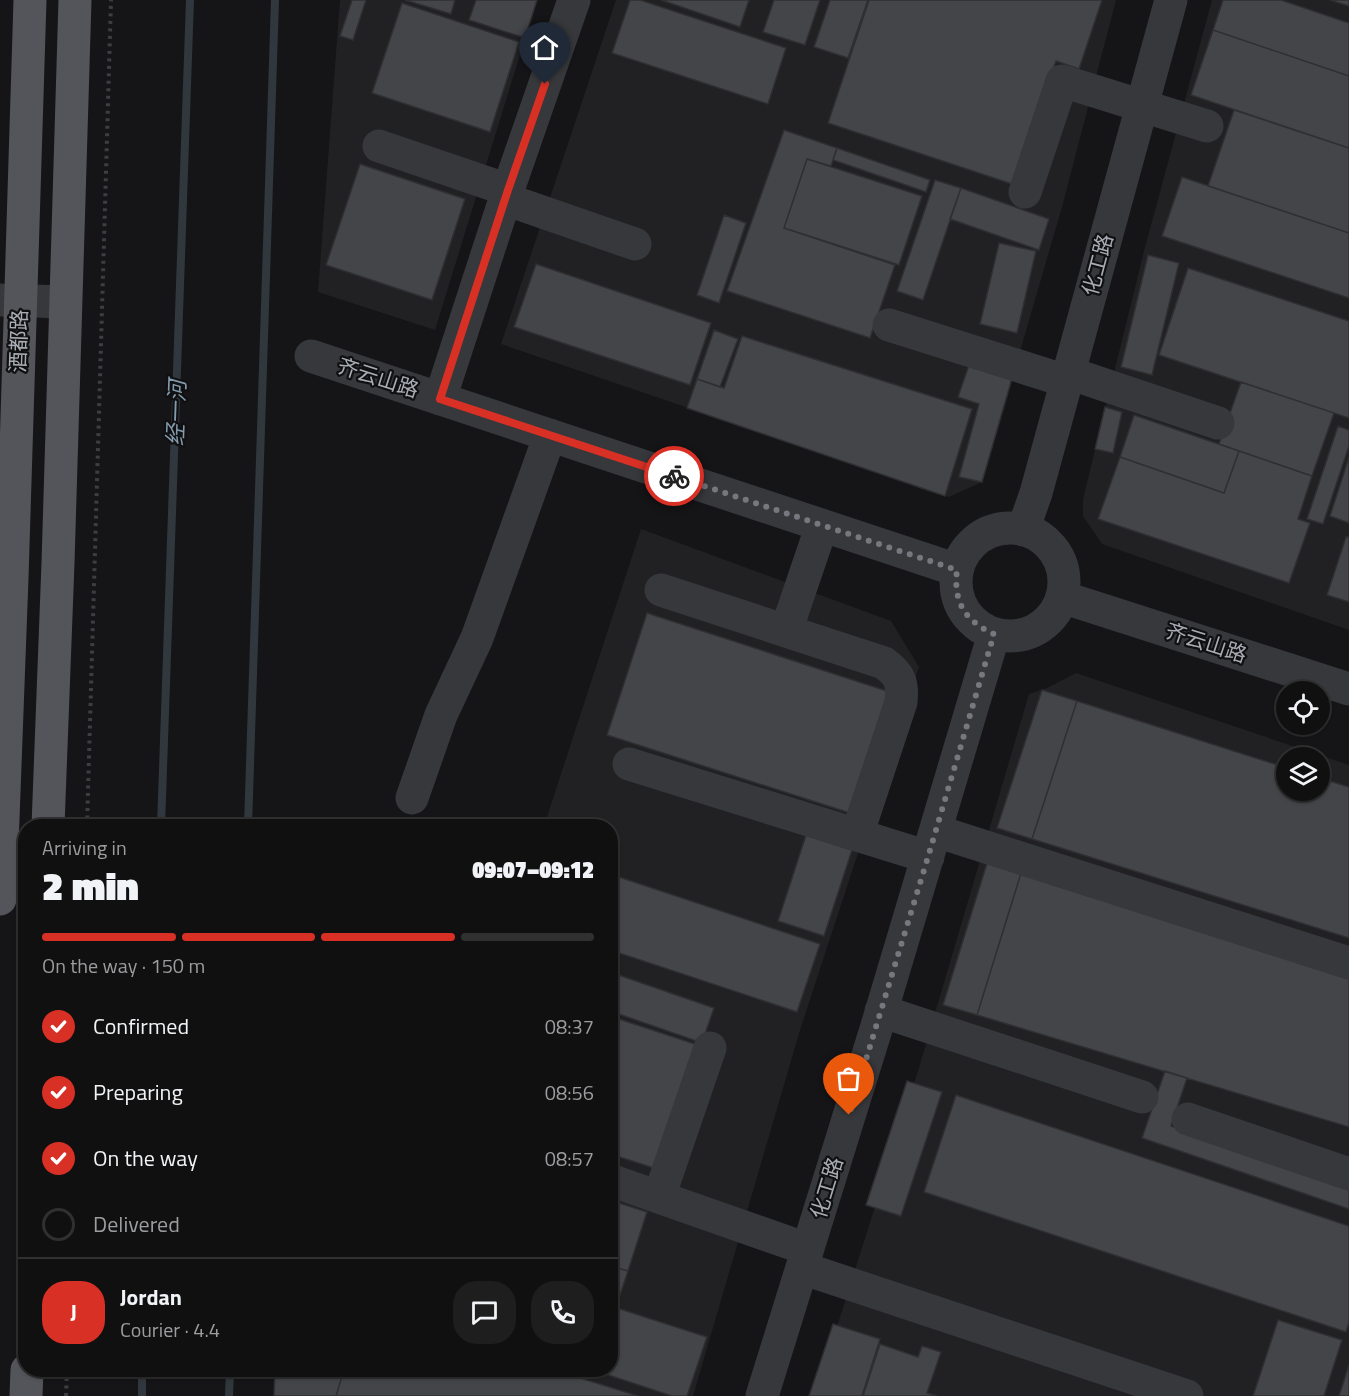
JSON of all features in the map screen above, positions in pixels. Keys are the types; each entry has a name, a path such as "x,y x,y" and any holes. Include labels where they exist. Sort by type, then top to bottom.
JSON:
{"main road":[{"name":"酒都路","path":"0,899 10,300 30,0"},
{"path":"48,819 75,0"},
{"path":"26,1396 27,1377"}],"street":[{"path":"440,399 506,194 574,0"},
{"name":"化工路","path":"1023,530 1036,493 1171,0"},
{"path":"1025,192 1062,81 1207,126"},
{"path":"379,146 635,244"},
{"path":"10,300 65,302"},
{"path":"889,325 1218,423"},
{"name":"齐云山路","path":"311,356 957,570"},
{"path":"412,798 441,715 477,638 550,435"},
{"path":"786,631 822,525"},
{"path":"1006,528 1023,530 1036,535 1057,555 1064,583 1062,597 1057,609 1041,627 1018,635 994,634 971,620 963,609 957,597 957,570 964,554 975,541 989,532 1006,528"},
{"path":"661,590 884,663 900,678 901,702 856,835"},
{"name":"齐云山路","path":"1062,597 1349,689"},
{"name":"化工路","path":"762,1396 932,844 994,634"},
{"path":"630,764 856,835 932,844 1349,963"},
{"path":"881,1011 1142,1097"},
{"path":"659,1197 710,1048"},
{"path":"1188,1119 1349,1174"},
{"path":"618,1183 659,1197 805,1259 1187,1396"}],"path":[{"path":"87,819 111,0"},
{"path":"66,1396 67,1377"}],"shaded area":[{"path":"340,0 537,0 435,330 318,292"},
{"path":"616,0 1116,0 1062,207 982,482 949,497 501,344"},
{"path":"1212,0 1349,0 1349,630 1102,544 1083,516 1083,499 1144,251"},
{"path":"641,529 891,621 919,667 800,1030 693,1396 274,1396 275,1377 618,1377 618,819 546,819"},
{"path":"1076,673 1296,747 1276,747 1276,801 1330,801 1330,759 1349,765 1349,1396 815,1396 918,1071 1029,694 1047,688"}],"building":[{"path":"352,0 366,0 353,40 340,36"},
{"path":"405,0 455,0 451,14"},
{"path":"476,0 537,0 525,38 469,20"},
{"path":"630,0 640,0 786,48 768,104 612,53"},
{"path":"661,0 749,0 740,27"},
{"path":"774,0 820,0 805,45 763,32"},
{"path":"830,0 868,0 848,58 814,47"},
{"path":"869,0 1102,0 1079,69 1056,61 1015,185 828,123"},
{"path":"1223,0 1281,0 1349,23 1349,76 1213,30"},
{"path":"1330,0 1349,0 1349,6"},
{"path":"402,3 519,42 490,132 372,93"},
{"path":"1213,30 1349,76 1349,148 1191,95"},
{"path":"1234,110 1349,148 1349,233 1208,186"},
{"path":"784,130 837,148 831,166 807,159 784,228 895,265 870,338 727,291"},
{"path":"837,148 930,180 926,192 833,160"},
{"path":"807,159 922,196 899,265 784,228"},
{"path":"360,164 465,199 432,300 326,265"},
{"path":"1182,177 1349,233 1349,298 1162,236"},
{"path":"935,180 961,188 923,300 897,291"},
{"path":"961,188 1049,219 1039,250 950,219"},
{"path":"724,215 746,223 719,303 697,295"},
{"path":"999,243 1036,251 1017,333 980,324"},
{"path":"1148,255 1179,263 1152,375 1121,367"},
{"path":"536,264 711,323 690,385 514,327"},
{"path":"1188,268 1349,321 1349,418 1159,355"},
{"path":"714,330 738,339 720,387 697,379"},
{"path":"742,336 972,409 945,496 687,408 697,379 724,388"},
{"path":"970,362 1013,375 982,482 959,477 979,404 958,397"},
{"path":"1241,382 1334,413 1312,476 1219,444"},
{"path":"1105,407 1122,412 1113,453 1095,449"},
{"path":"1134,415 1239,451 1224,493 1120,457"},
{"path":"1338,426 1349,430 1349,446 1323,524 1307,519"},
{"path":"1239,451 1312,476 1298,519 1310,523 1289,583 1098,519 1120,457 1224,493"},
{"path":"1349,457 1349,523 1330,516"},
{"path":"1346,537 1349,537 1349,602 1327,595"},
{"path":"647,613 893,693 853,814 607,735"},
{"path":"1042,690 1077,701 1032,839 997,828"},
{"path":"1077,701 1276,764 1276,801 1330,801 1330,781 1349,787 1349,938 1032,839"},
{"path":"806,835 852,850 824,936 778,921"},
{"path":"988,860 1022,870 977,1015 943,1005"},
{"path":"1022,870 1349,975 1349,1127 977,1015"},
{"path":"618,877 820,944 797,1012 618,953"},
{"path":"618,975 714,1008 702,1043 618,1014"},
{"path":"618,1019 701,1046 660,1170 618,1157"},
{"path":"1165,1071 1187,1078 1171,1126 1349,1184 1349,1209 1142,1138"},
{"path":"907,1081 942,1092 901,1216 866,1205"},
{"path":"956,1095 1349,1226 1349,1322 1346,1332 924,1192"},
{"path":"618,1203 647,1212 628,1271 618,1268"},
{"path":"618,1268 628,1271 618,1301"},
{"path":"618,1308 707,1337 687,1396 672,1396 614,1377 618,1377"},
{"path":"1278,1320 1342,1340 1324,1396 1253,1396"},
{"path":"833,1324 880,1339 862,1396 809,1396"},
{"path":"880,1344 918,1357 922,1346 941,1352 927,1393 937,1396 863,1396"},
{"path":"1349,1365 1349,1396 1339,1396"},
{"path":"275,1377 342,1377 336,1396 274,1396"},
{"path":"342,1377 577,1377 638,1396 336,1396"}],"waterway":[{"name":"经一河","path":"161,819 190,0"},
{"name":"经一河","path":"248,819 275,0"},
{"name":"经一河","path":"142,1377 142,1396"},
{"name":"经一河","path":"229,1396 230,1377"}],"way so far":[{"path":"674,476 957,570 957,597 963,609 971,620 994,634 849,1115"}],"route":[{"path":"545,84 440,399 674,476"}]}
